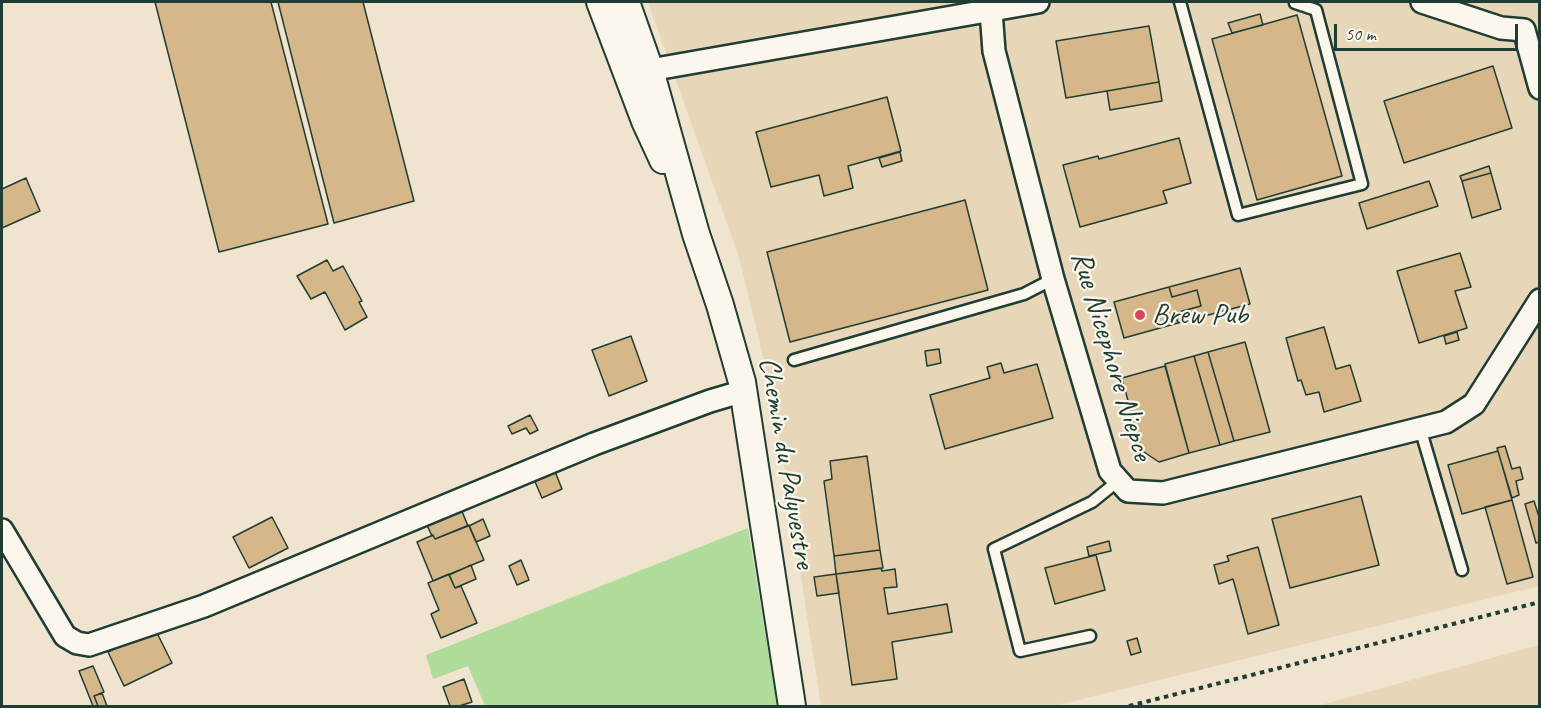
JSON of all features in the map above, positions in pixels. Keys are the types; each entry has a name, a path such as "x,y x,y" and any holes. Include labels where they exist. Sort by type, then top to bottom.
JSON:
{"street":[{"name":"Chemin du Palyvestre","path":"600,2 639,74 720,305 744,391 792,706"},
{"name":"Chemin du Palyvestre","path":"626,2 639,74"},
{"path":"639,74 1038,2"},
{"path":"1422,2 1501,28 1532,26 1539,88"},
{"name":"Rue Nicephore Niepce","path":"991,11 994,51 1053,279 1110,471 1128,491 1163,493 1446,422 1474,404 1538,306"},
{"path":"2,530 65,636 77,643 89,645 204,606 594,444 710,401 744,391"}],"lane":[{"path":"1180,2 1238,215 1362,184 1316,10 1295,2"},
{"path":"794,360 1024,294 1053,279"},
{"path":"1420,428 1462,570"},
{"path":"1090,636 1020,651 994,549 1092,502 1118,481"}],"path":[{"path":"1129,706 1539,602"}],"shaded area":[{"path":"648,2 1539,2 1539,586 1054,706 821,706 774,402 739,257"},
{"path":"1539,645 1539,706 1317,706"}],"green space":[{"path":"748,528 777,706 485,706 468,666 433,679 426,655"}],"building":[{"path":"155,2 271,2 328,224 219,252"},
{"path":"278,2 363,2 414,201 334,223"},
{"path":"1260,14 1263,25 1232,33 1228,23"},
{"path":"1297,15 1342,176 1257,200 1212,39"},
{"path":"1149,26 1159,82 1066,98 1056,41"},
{"path":"1493,66 1512,128 1404,163 1384,101"},
{"path":"1159,82 1162,101 1110,110 1107,91"},
{"path":"887,97 901,151 848,166 853,188 824,196 819,175 771,187 756,132"},
{"path":"1179,138 1191,183 1163,191 1167,203 1080,227 1063,165 1098,156 1099,159"},
{"path":"900,152 902,161 882,167 879,158"},
{"path":"1489,166 1491,173 1462,181 1460,176"},
{"path":"1491,173 1501,209 1472,218 1462,181"},
{"path":"26,178 40,211 2,228 2,189"},
{"path":"1429,181 1438,206 1367,229 1359,203"},
{"path":"965,200 988,290 790,342 767,252"},
{"path":"1460,253 1471,287 1455,291 1467,328 1419,343 1397,271"},
{"path":"327,260 333,271 343,266 362,301 359,302 367,317 345,330 325,292 311,299 297,276"},
{"path":"1240,268 1250,304 1178,323 1175,313 1201,306 1197,290 1172,297 1169,287"},
{"path":"1169,287 1172,297 1197,290 1201,306 1175,313 1178,323 1124,338 1114,302"},
{"path":"1324,327 1336,369 1350,365 1361,401 1324,412 1319,392 1306,395 1301,380 1298,381 1286,338"},
{"path":"1457,332 1459,340 1446,344 1444,336"},
{"path":"631,336 647,381 609,396 592,350"},
{"path":"1245,342 1270,432 1234,441 1208,352"},
{"path":"939,349 941,363 927,366 925,351"},
{"path":"1208,352 1234,441 1220,445 1194,356"},
{"path":"1194,356 1220,445 1189,453 1165,364"},
{"path":"1001,363 1004,373 1037,364 1053,418 945,449 930,395 990,378 987,367"},
{"path":"1165,366 1189,453 1159,462 1141,450 1122,378"},
{"path":"530,415 538,430 530,434 526,428 512,434 508,426"},
{"path":"1505,446 1512,469 1520,467 1523,479 1516,481 1519,495 1512,498 1497,448"},
{"path":"1498,451 1512,500 1462,514 1448,465"},
{"path":"867,456 880,550 834,556 824,481 832,479 830,461"},
{"path":"554,469 562,489 542,498 533,477"},
{"path":"1361,496 1379,565 1290,588 1272,519"},
{"path":"1512,500 1533,577 1507,584 1485,507"},
{"path":"1534,501 1540,520 1540,542 1536,543 1525,504"},
{"path":"461,509 468,526 435,539 426,523"},
{"path":"272,517 288,548 249,568 233,537"},
{"path":"483,519 490,536 476,542 469,526"},
{"path":"469,525 484,560 433,581 417,542 433,535 435,539"},
{"path":"1109,541 1111,551 1089,556 1087,547"},
{"path":"1258,547 1279,625 1248,634 1233,579 1219,584 1214,565 1229,561 1227,556"},
{"path":"880,550 883,568 836,574 834,556"},
{"path":"1096,555 1105,590 1055,604 1045,568"},
{"path":"521,560 529,580 517,585 509,566"},
{"path":"471,565 476,579 455,588 449,575"},
{"path":"881,568 882,571 895,569 897,587 884,588 888,614 947,604 952,632 892,642 897,679 852,685 836,574"},
{"path":"449,574 455,588 461,586 477,623 441,638 431,614 439,610 428,583"},
{"path":"836,574 839,593 817,596 814,577"},
{"path":"155,629 172,663 124,686 108,652"},
{"path":"1137,638 1141,652 1131,655 1127,641"},
{"path":"93,666 104,692 94,696 98,706 93,706 79,671"},
{"path":"464,679 472,702 450,706 443,687"},
{"path":"102,693 107,706 98,706 94,696"}],"place":[{"name":"Brew Pub","path":"1140,315"}]}
